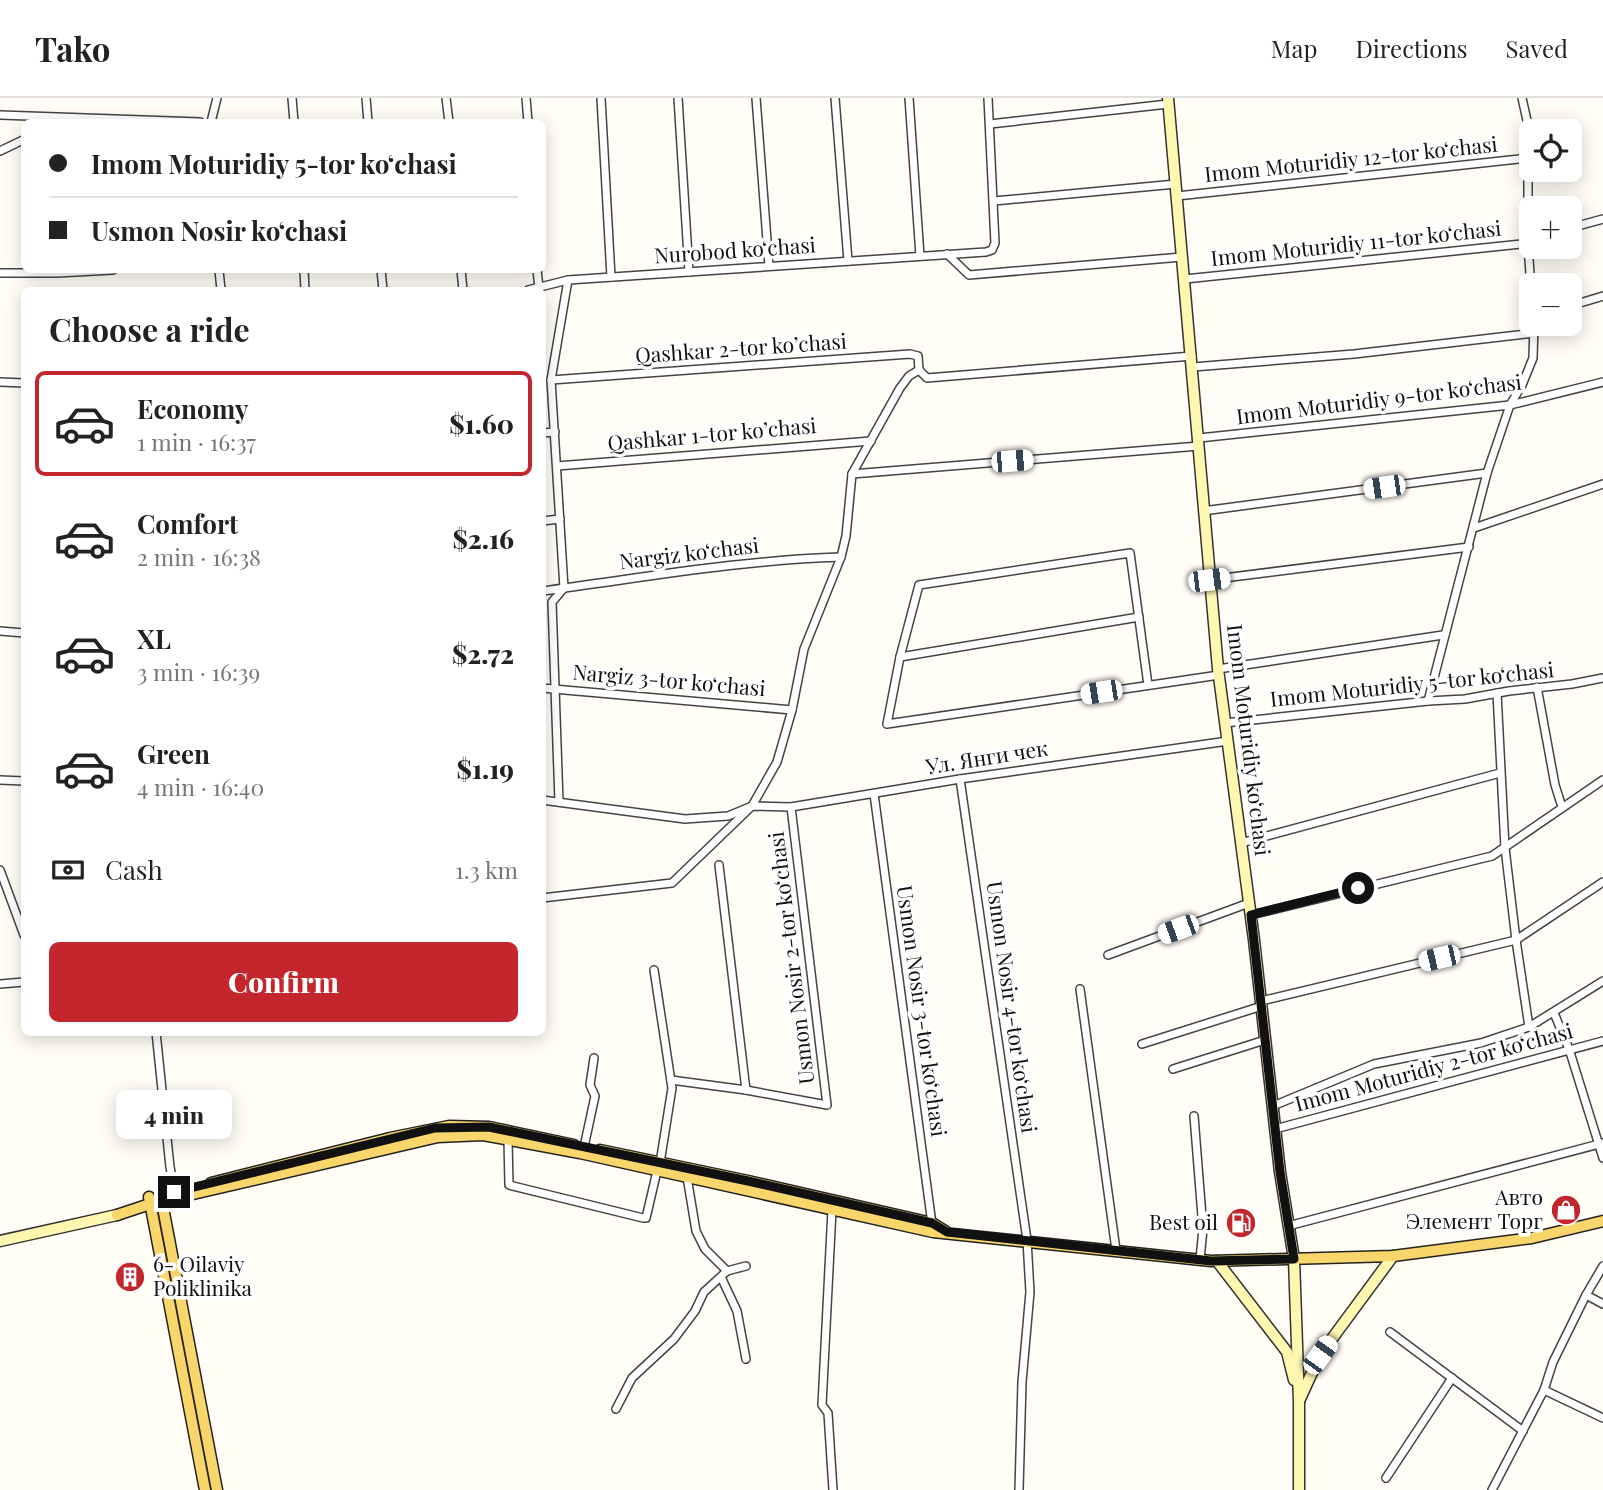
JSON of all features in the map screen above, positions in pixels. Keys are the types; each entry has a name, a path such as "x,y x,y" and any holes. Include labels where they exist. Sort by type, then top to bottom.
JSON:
{"main road":[{"path":"175,1195 435,1128 489,1127 584,1147 624,1159"},
{"path":"117,1214 156,1199 438,1137 483,1135 624,1159 947,1232 1217,1261 1393,1256 1532,1238 1603,1221"},
{"path":"659,1167 688,1177 832,1210 933,1227"},
{"path":"156,1199 205,1490"},
{"path":"156,1199 217,1490"}],"street":[{"path":"212,119 217,98"},
{"path":"292,98 294,119"},
{"path":"366,98 368,119"},
{"path":"446,98 449,119"},
{"path":"526,98 528,119"},
{"path":"601,98 611,277"},
{"path":"678,98 689,272"},
{"path":"756,98 769,266"},
{"path":"835,98 849,261"},
{"path":"909,98 920,256"},
{"path":"988,98 994,201"},
{"path":"1522,98 1527,119"},
{"path":"990,124 1168,101"},
{"name":"Imom Moturidiy koʻchasi","path":"1168,101 1218,672 1250,909 1275,1129 1294,1259 1299,1402"},
{"path":"0,115 114,119"},
{"path":"0,151 21,142"},
{"name":"Imom Moturidiy 12-tor koʻchasi","path":"994,201 1176,190 1519,159"},
{"name":"Nurobod koʻchasi","path":"543,287 568,280 986,253 992,250 995,243 994,201"},
{"path":"1582,225 1603,219"},
{"name":"Imom Moturidiy 11-tor koʻchasi","path":"1185,279 1519,245"},
{"name":"Imom Moturidiy 11-tor koʻchasi","path":"947,254 969,275 1182,257"},
{"path":"0,273 57,273"},
{"path":"559,802 552,602 564,588 551,380 568,280"},
{"path":"1582,302 1603,296"},
{"path":"546,898 673,883 752,806 777,762 792,710 804,649 841,557 846,536 852,474 900,388 909,376 919,370 927,378 1192,361 1354,354 1519,335"},
{"path":"1428,701 1487,473 1510,405 1533,358 1535,336"},
{"name":"Qashkar 2-tor koʼchasi","path":"551,380 910,354 918,356 919,370"},
{"path":"0,382 21,383"},
{"name":"Imom Moturidiy 9-tor koʻchasi","path":"852,474 1199,442 1510,405 1603,382"},
{"path":"546,433 555,432"},
{"name":"Qashkar 1-tor koʼchasi","path":"557,466 871,441"},
{"path":"1203,511 1487,473"},
{"path":"1474,528 1603,484"},
{"path":"546,521 560,519"},
{"path":"1209,580 1469,547"},
{"path":"1148,685 1130,553 919,585 900,657 887,724 1148,685 1443,635"},
{"name":"Nargiz koʻchasi","path":"546,590 722,566 841,557"},
{"path":"900,657 1139,617"},
{"path":"0,631 21,632"},
{"name":"Imom Moturidiy 5-tor koʻchasi","path":"1225,723 1465,699 1603,678"},
{"path":"1537,687 1555,785 1562,807"},
{"name":"Nargiz 3-tor koʻchasi","path":"546,688 792,710"},
{"path":"1497,693 1505,848 1530,1027"},
{"name":"Ул. Янги чек","path":"546,800 685,819 728,816 752,806 791,807 960,779 1228,741"},
{"path":"1241,843 1500,773"},
{"name":"Usmon Nosir 4-tor koʻchasi","path":"960,779 1027,1240 1030,1292 1023,1371 1019,1490"},
{"path":"0,780 21,781"},
{"path":"1108,955 1250,909 1492,856 1603,780"},
{"name":"Usmon Nosir 3-tor koʻchasi","path":"874,794 933,1227"},
{"name":"Usmon Nosir 2-tor koʻchasi","path":"671,1080 827,1105 791,807"},
{"path":"719,865 746,1090"},
{"path":"0,870 21,927"},
{"path":"1142,1044 1261,1004 1516,940 1603,882"},
{"path":"509,1140 509,1185 643,1219 646,1217 659,1167 672,1088 654,970"},
{"path":"1273,1107 1374,1064 1481,1043 1530,1027 1603,981"},
{"path":"0,984 21,982"},
{"path":"1080,989 1116,1250"},
{"path":"1554,1013 1569,1049 1601,1144 1603,1158"},
{"path":"156,1036 175,1195"},
{"path":"1173,1069 1265,1040"},
{"name":"Imom Moturidiy 2-tor koʻchasi","path":"1275,1129 1603,1041"},
{"path":"584,1147 595,1096 590,1085 594,1058"},
{"path":"1194,1116 1203,1229 1200,1259"},
{"path":"1288,1226 1601,1144"},
{"path":"688,1177 696,1231 705,1250 724,1274 737,1311 746,1359"},
{"path":"832,1210 822,1405 828,1413 833,1490"},
{"path":"0,1241 117,1214"},
{"path":"1299,1402 1320,1355 1393,1256"},
{"path":"1217,1261 1287,1352 1299,1402 1299,1490"},
{"path":"615,1409 632,1378 674,1339 695,1311 704,1292 724,1274 746,1266"},
{"path":"1492,1490 1544,1390 1553,1362 1586,1295 1603,1266"},
{"path":"1586,1295 1603,1304"},
{"path":"1390,1332 1523,1431"},
{"path":"1386,1478 1452,1378"},
{"path":"1544,1390 1603,1418"}],"place":[{"name":"Авто Элемент Торг","path":"1566,1210"},
{"name":"Best oil","path":"1241,1223"},
{"name":"6- Oilaviy Poliklinika","path":"130,1277"}],"route":[{"path":"174,1192 390,1138 435,1128 472,1125 748,1181 932,1223 947,1232 1211,1261 1294,1259 1280,1172 1251,915 1358,888"}]}
